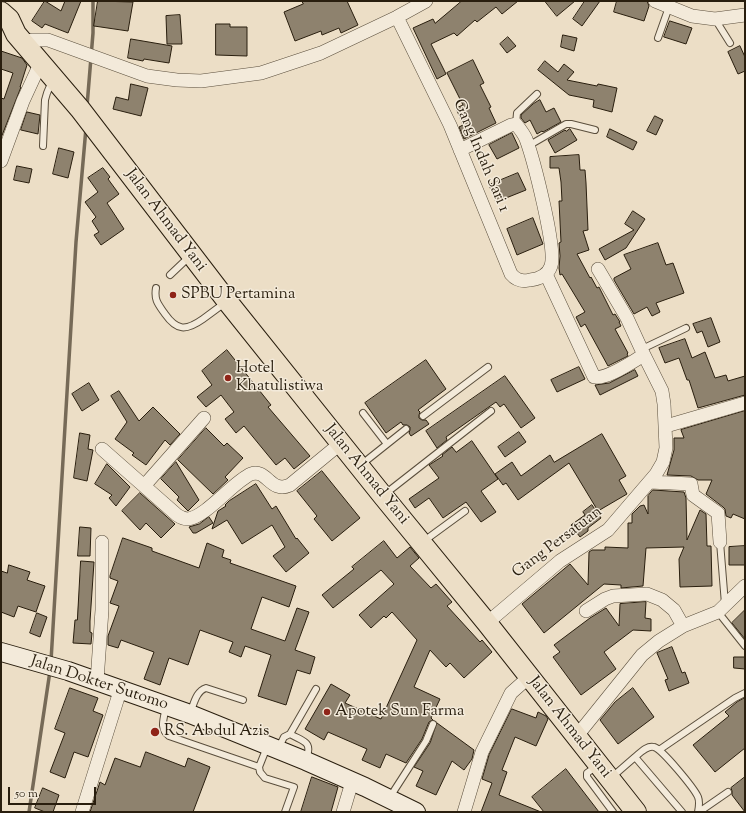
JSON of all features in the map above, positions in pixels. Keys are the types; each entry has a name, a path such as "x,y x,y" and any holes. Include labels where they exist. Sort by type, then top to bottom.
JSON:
{"main road":[{"name":"Jalan Ahmad Yani","path":"7,24 80,109 227,301 487,623 636,812"}],"street":[{"path":"655,1 692,16 714,19 745,15"},
{"path":"7,24 32,40 48,40 147,76 201,81 261,73 321,53 397,17 419,3"},
{"name":"Gang Indah Sari 1","path":"397,17 450,125 511,274 515,279 524,281 535,279 546,274"},
{"path":"1,161 23,101 41,62"},
{"path":"460,150 507,126 516,124 526,138 534,162 551,247 552,264 546,274 594,377 602,378 618,370 643,352"},
{"name":"Gang Persatuan","path":"487,623 554,566 608,530 650,482 663,462 666,448 666,426 662,391 627,318 598,269"},
{"path":"666,426 745,403"},
{"path":"144,486 204,418"},
{"path":"102,449 177,515 184,519 190,519 208,508 251,474 261,475 276,487 285,487 299,478 341,444"},
{"path":"650,482 691,484 693,495 718,513 720,542"},
{"path":"97,681 102,610 102,542"},
{"path":"576,737 642,655 659,641 683,626 721,608 745,586"},
{"path":"586,611 605,599 613,596 647,594 662,600 674,610 683,626"},
{"name":"Jalan Dokter Sutomo","path":"1,652 97,681 120,691 190,714 306,761 416,812"},
{"path":"464,812 482,752 511,694 529,677"},
{"path":"82,812 120,691"},
{"path":"343,812 352,782"}],"lane":[{"path":"658,38 669,7"},
{"path":"714,19 730,43"},
{"path":"43,146 45,100 54,78"},
{"path":"516,124 517,113 537,94"},
{"path":"528,146 566,124 595,130"},
{"path":"170,275 192,255"},
{"path":"156,288 155,297 171,322 178,327 186,328 194,325 227,301"},
{"path":"643,352 686,328"},
{"path":"423,416 488,367"},
{"path":"383,496 491,411"},
{"path":"362,413 387,444"},
{"path":"359,466 406,429"},
{"path":"422,543 465,511"},
{"path":"720,542 721,608 745,646"},
{"path":"190,714 198,693 202,689 206,688 244,700"},
{"path":"259,767 273,748 284,737 290,734 316,689"},
{"path":"659,750 735,698 745,693"},
{"path":"166,706 162,726 165,734 259,767"},
{"path":"389,799 426,742 433,724"},
{"path":"290,734 307,743 309,751 306,761"},
{"path":"613,812 587,777 587,773 604,772 635,757 648,747 653,746 659,750 687,780 698,797 700,805 698,812"},
{"path":"635,757 682,812"},
{"path":"259,767 260,772 266,778 294,787 285,812"},
{"path":"698,812 728,792"}],"building":[{"path":"45,1 61,11 65,1 81,1 68,33 45,24 42,28 32,21"},
{"path":"98,1 133,2 128,31 94,26"},
{"path":"302,1 347,1 358,25 341,33 339,28 322,35 321,31 295,41 284,12 303,4"},
{"path":"462,1 518,1 502,14 496,7 477,22 475,20 457,36 454,33 431,44 446,74 437,79 413,28 433,19 435,23"},
{"path":"545,1 575,1 557,16"},
{"path":"585,1 600,1 582,26 573,19"},
{"path":"617,1 647,1 649,6 644,21 614,12"},
{"path":"180,15 182,44 167,44 166,16"},
{"path":"670,21 692,28 686,44 664,37"},
{"path":"216,24 230,24 230,27 247,27 247,56 216,55"},
{"path":"563,35 577,38 574,51 561,47"},
{"path":"508,37 516,46 507,53 500,44"},
{"path":"131,39 172,46 169,63 128,58"},
{"path":"740,46 745,57 745,71 738,74 728,52"},
{"path":"1,51 22,58 27,65 21,87 1,138 1,98 4,99 13,73 1,69"},
{"path":"473,60 484,83 480,85 491,107 489,108 496,123 464,139 459,127 463,125 456,108 463,105 447,73"},
{"path":"545,61 558,72 564,64 574,72 567,80 617,88 612,112 593,107 594,100 569,95 538,70"},
{"path":"131,84 148,88 141,116 113,109 116,97 128,100"},
{"path":"540,100 546,112 554,108 561,122 537,134 530,120 525,123 521,118 521,115"},
{"path":"27,112 40,115 38,134 21,130"},
{"path":"655,116 663,120 656,135 647,131"},
{"path":"570,129 577,140 555,153 548,140 565,130"},
{"path":"610,129 637,142 633,150 607,137"},
{"path":"512,133 519,148 497,159 489,145"},
{"path":"59,148 74,152 68,178 53,174"},
{"path":"579,155 580,170 585,170 588,230 583,231 589,250 577,254 590,278 591,277 597,288 599,287 613,315 615,314 620,322 621,326 615,329 628,353 628,356 608,366 585,324 581,327 576,317 585,312 562,274 560,275 559,268 559,243 561,242 559,201 562,201 561,182 559,168 550,168 550,157"},
{"path":"17,166 32,169 29,183 14,180"},
{"path":"103,168 110,177 108,179 119,194 107,203 124,229 101,245 94,235 99,232 92,221 96,217 85,202 98,192 88,178"},
{"path":"518,173 526,190 496,202 489,185"},
{"path":"633,211 645,219 626,248 605,260 599,249 634,230 625,224"},
{"path":"533,218 543,244 517,255 507,229"},
{"path":"658,243 666,265 673,263 684,293 656,303 660,312 652,316 647,307 634,314 614,278 631,269 624,255"},
{"path":"711,318 720,342 708,347 702,331 697,333 693,324"},
{"path":"685,339 692,358 705,352 715,378 726,375 728,381 745,376 745,395 698,408 689,380 687,380 679,358 665,363 659,348"},
{"path":"227,350 271,405 268,407 310,456 294,469 285,458 276,465 244,426 236,433 225,419 234,412 221,395 206,407 197,397 212,385 202,371"},
{"path":"426,360 446,389 418,410 420,412 419,418 426,420 429,424 411,436 409,433 410,427 403,425 401,422 386,433 365,403"},
{"path":"579,367 585,379 557,392 551,380"},
{"path":"635,370 638,376 600,395 595,385 609,383"},
{"path":"505,376 535,418 521,428 504,404 500,407 496,402 446,437 447,440 437,448 426,431"},
{"path":"89,383 99,400 82,411 72,394"},
{"path":"119,391 139,421 153,407 180,434 170,445 165,440 146,465 132,455 134,453 115,439 127,422 111,396"},
{"path":"745,411 745,519 733,514 731,518 726,516 725,509 706,494 712,480 698,480 691,476 667,475 674,450 674,438 684,438 681,430"},
{"path":"206,428 224,446 227,443 243,458 225,477 228,480 213,494 178,460"},
{"path":"519,432 526,442 505,457 498,447"},
{"path":"80,433 90,435 88,449 93,450 87,481 74,478"},
{"path":"602,434 626,476 619,480 627,494 598,511 569,463 518,500 506,483 503,485 495,474 512,462 521,476 550,455 554,462"},
{"path":"472,441 498,479 481,491 496,512 481,522 466,502 443,518 429,498 415,508 409,499 439,478 429,465 443,456 442,455 452,447 456,452"},
{"path":"176,462 199,500 188,511 177,500 179,497 161,479"},
{"path":"107,464 130,487 116,506 109,498 112,495 95,484"},
{"path":"322,471 360,518 332,541 314,519 317,516 297,491"},
{"path":"256,484 272,509 276,506 296,539 297,538 309,553 286,572 273,556 285,547 272,525 242,544 227,520 212,529 218,511 226,506 225,505 229,501"},
{"path":"653,490 684,492 686,498 687,540 700,510 706,514 707,546 711,546 712,586 680,587 679,559 684,547 646,548 643,586 621,588 621,585 604,584 544,633 522,604 570,564 588,585 589,552 592,550 605,550 605,547 628,548 628,523 632,523 632,514 640,506 644,505 648,514 648,496"},
{"path":"140,493 175,524 161,538 146,523 140,530 122,511"},
{"path":"592,505 601,518 588,528 588,531 580,537 571,525 585,515 583,512"},
{"path":"209,517 213,523 196,533 193,533 189,527 199,524"},
{"path":"80,527 91,528 90,556 78,556"},
{"path":"123,538 152,548 152,551 199,568 207,543 224,550 222,557 231,560 230,563 296,586 289,607 262,597 251,629 285,641 297,608 309,612 295,650 315,657 310,674 297,670 286,705 258,696 271,655 245,646 241,657 229,652 233,642 200,630 188,665 169,658 160,685 144,679 154,652 121,640 118,648 108,645 108,636 119,606 110,603 118,581 110,578 110,576"},
{"path":"384,541 397,558 410,547 419,558 410,566 431,588 436,584 452,602 447,606 480,642 482,640 492,652 464,678 450,663 446,667 430,650 414,687 440,699 431,718 433,720 429,722 422,739 406,763 386,754 380,768 362,760 367,749 328,732 324,740 305,729 331,684 350,695 345,703 381,719 417,640 392,612 386,618 384,616 371,628 359,615 394,584 381,570 333,608 322,595 354,569 352,567"},
{"path":"745,546 745,565 729,565 729,547"},
{"path":"81,561 94,562 90,621 90,632 92,633 91,644 73,643 75,620 77,620"},
{"path":"9,565 30,572 27,580 45,586 36,612 18,606 14,617 1,612 1,571 7,573"},
{"path":"646,602 645,618 651,619 651,631 633,630 604,652 616,669 581,695 553,657 560,652 554,645 606,608 619,626 620,604"},
{"path":"745,610 745,639 732,623"},
{"path":"37,613 47,617 40,637 30,633"},
{"path":"672,647 682,673 685,672 689,683 669,691 665,680 668,679 657,653"},
{"path":"734,657 745,657 745,669 734,668"},
{"path":"70,688 98,698 93,711 103,715 88,757 74,752 65,778 50,772 65,733 55,729"},
{"path":"633,688 654,717 618,744 600,720 615,702"},
{"path":"745,698 745,748 715,772 693,745 729,716 725,712 737,702"},
{"path":"512,709 536,718 538,712 546,716 548,719 536,746 515,737 502,770 507,772 499,795 541,812 481,812 492,783 482,779 489,755"},
{"path":"437,723 474,750 472,759 464,770 452,761 436,795 416,786 423,771 414,767 430,743"},
{"path":"146,752 185,767 188,758 210,767 193,812 90,812 100,782 105,785 115,758 140,767"},
{"path":"566,769 599,812 544,812 532,797"},
{"path":"312,777 338,787 331,812 301,812"},
{"path":"745,777 745,812 732,795 731,788"},
{"path":"43,788 59,795 53,812 45,812 35,808"}],"waterway":[{"path":"87,106 93,33 93,1"},
{"path":"51,661 76,242 86,128"},
{"path":"29,812 50,671"}],"place":[{"name":"SPBU Pertamina","path":"173,295"},
{"name":"Hotel Khatulistiwa","path":"228,378"},
{"name":"Apotek Sun Farma","path":"327,712"},
{"name":"RS. Abdul Azis","path":"155,732"}]}
